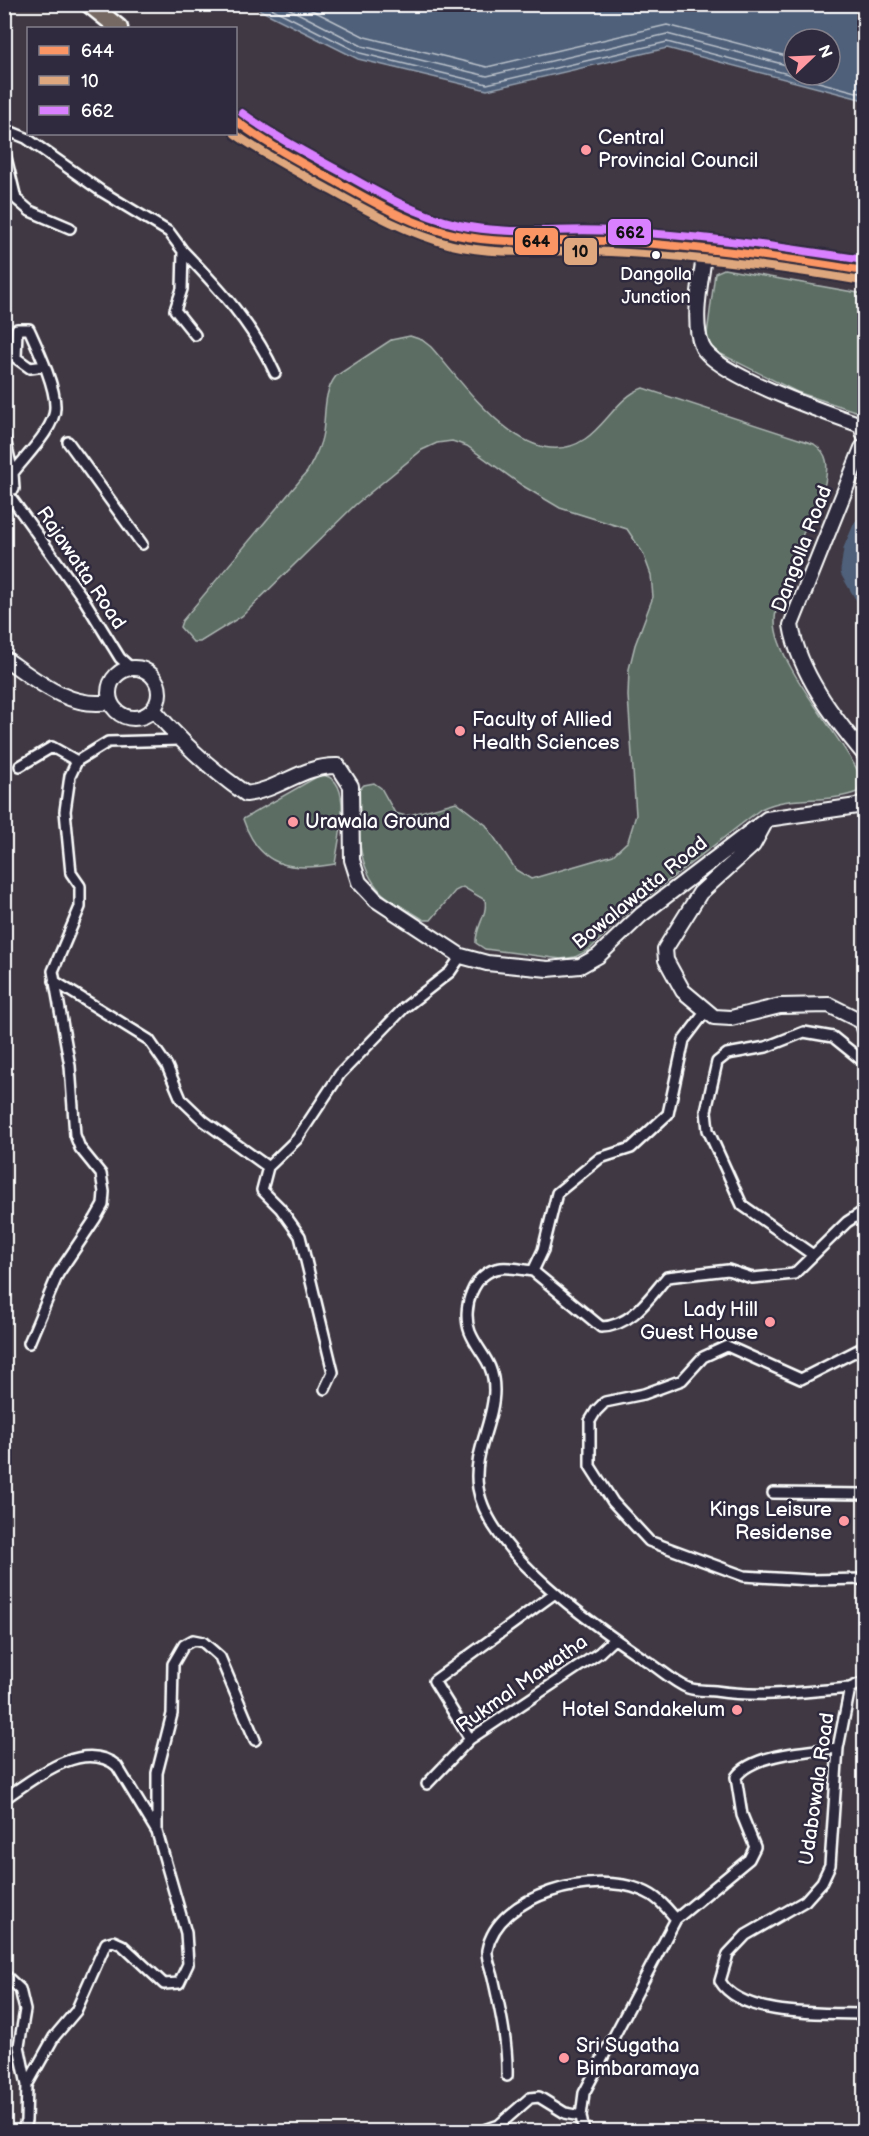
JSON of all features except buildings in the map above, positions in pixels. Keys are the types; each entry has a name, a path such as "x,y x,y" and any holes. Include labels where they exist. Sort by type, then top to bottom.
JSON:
{"highway":[{"path":"89,4 118,27"},
{"path":"237,122 272,147 355,192 398,214 440,231 482,238 586,240 705,249 801,260 864,271"}],"street":[{"path":"4,129 26,138 101,191 170,232 183,251 211,279 260,341 275,374"},
{"path":"4,148 16,199 30,211 70,228"},
{"name":"Dangolla Road","path":"705,249 698,333 707,355 777,395 861,425 863,441 791,625 795,646 813,682 843,730 864,754"},
{"path":"183,251 182,289 175,310 195,335"},
{"path":"12,473 43,436 55,409 45,366 30,329 17,329 16,358 30,369 45,366"},
{"path":"5,439 12,473 9,489"},
{"path":"68,442 142,544"},
{"name":"Rajawatta Road","path":"9,489 83,598 120,658 130,667"},
{"path":"4,658 65,697 92,705 109,702"},
{"path":"130,667 150,673 159,688 153,709 147,715 130,718 121,715 109,702 111,679 130,667"},
{"name":"Bowalawatta Road","path":"153,709 179,740 218,775 246,794 259,792 319,765 338,766 351,786 352,860 359,882 376,900 461,956 487,963 548,969 580,966 598,956 641,915 767,819"},
{"path":"29,1343 58,1274 103,1205 104,1192 101,1174 80,1148 75,1135 70,1066 53,971 80,907 80,886 71,873 65,810 69,776 77,761 108,742 179,740"},
{"path":"20,766 52,747 77,761"},
{"path":"864,802 857,806 767,819 753,845 700,893 665,949 666,960 683,991 714,1017 731,1018 780,1006 829,1005 864,1024"},
{"path":"325,1389 333,1372 300,1236 280,1208 262,1190 268,1167 297,1138 340,1074 404,1008 450,972 461,956"},
{"path":"54,981 149,1041 166,1066 181,1099 204,1121 268,1167"},
{"path":"533,1271 543,1250 557,1193 600,1158 631,1148 668,1114 684,1040 706,1011"},
{"path":"813,1255 742,1205 708,1130 706,1111 717,1062 727,1054 766,1047 804,1032 833,1037 864,1062"},
{"path":"864,1211 847,1222 794,1274 752,1278 728,1270 667,1277 636,1313 613,1327 601,1327 533,1271 500,1268 480,1278 468,1298 470,1332 489,1360 494,1388 492,1419 480,1446 478,1487 489,1519 505,1542 555,1593 614,1639 687,1688 749,1696 850,1688 864,1682"},
{"path":"864,1347 801,1379 727,1346 703,1357 682,1380 644,1394 606,1402 596,1410 590,1421 590,1466 613,1502 649,1541 744,1575 810,1580 864,1579"},
{"path":"773,1493 864,1494"},
{"path":"470,1739 434,1681 555,1593"},
{"name":"Rukmal Mawatha","path":"427,1784 470,1739 598,1653 614,1639"},
{"path":"157,1833 158,1773 172,1714 172,1664 184,1645 193,1640 203,1642 220,1657 255,1740"},
{"name":"Udabowala Road","path":"850,1688 838,1748 830,1865 822,1882 805,1901 746,1935 728,1954 720,1981 726,1991 756,2005 794,2012 864,2014"},
{"path":"584,2132 581,2116 584,2093 676,1919 749,1859 755,1847 742,1815 736,1778 742,1769 789,1754 838,1748"},
{"path":"4,1799 45,1771 84,1756 109,1759 117,1766 157,1833 186,1933 188,1964 179,1983 164,1984 122,1945 113,1941 106,1943 76,2011 54,2037 27,2085"},
{"path":"507,2076 507,2054 486,1951 501,1921 539,1894 587,1883 619,1884 641,1890 659,1899 676,1919"},
{"path":"4,1974 20,1989 25,2010 19,2046 27,2085 26,2121 22,2132"},
{"path":"479,2132 499,2125 530,2098 539,2097 565,2113 581,2116"}],"green space":[{"path":"724,269 864,294 864,414 797,392 715,351 706,342 715,273"},
{"path":"410,336 422,340 431,347 479,403 499,422 520,437 541,446 563,448 585,439 627,397 643,388 814,444 825,456 827,471 825,483 787,572 775,621 785,657 796,677 859,773 861,783 857,792 833,798 772,804 761,809 629,911 589,950 575,957 561,959 485,949 476,943 476,937 485,911 485,900 463,887 455,891 431,920 424,920 385,896 366,870 362,857 359,831 359,790 364,785 374,783 381,788 395,813 406,816 456,802 486,825 516,870 531,879 613,855 628,841 636,815 628,696 629,669 635,645 653,597 651,575 643,553 627,529 560,508 523,486 467,446 452,441 437,443 422,450 355,505 242,616 200,642 193,642 180,627 182,621 307,472 321,442 327,396 336,376 391,340"},
{"name":"Urawala Ground","path":"320,775 331,778 338,786 341,798 341,826 335,864 304,867 278,862 258,847 243,819"}],"water":[{"path":"504,4 864,5 864,100 815,87 842,87 842,27 782,27 782,78 667,48 487,90 358,59 250,5 492,5 497,7"}],"waterway":[{"path":"864,527 854,550 851,571 864,593"}],"transit line":[{"name":"662","path":"242,113 291,144 385,196 428,216 459,225 497,230 593,230 676,235 864,260"},
{"name":"644","path":"237,122 285,153 380,206 425,226 457,235 495,240 611,241 675,246 864,271"},
{"name":"10","path":"236,135 283,164 376,215 405,229 452,245 491,251 591,251 674,256 862,281"}],"place":[{"name":"Central Provincial Council","path":"586,150"},
{"name":"Dangolla Junction","path":"656,255"},
{"name":"Faculty of Allied Health Sciences","path":"460,731"},
{"name":"Urawala Ground","path":"293,822"},
{"name":"Lady Hill Guest House","path":"770,1322"},
{"name":"Kings Leisure Residense","path":"844,1521"},
{"name":"Hotel Sandakelum","path":"737,1710"},
{"name":"Sri Sugatha Bimbaramaya","path":"564,2058"}]}
